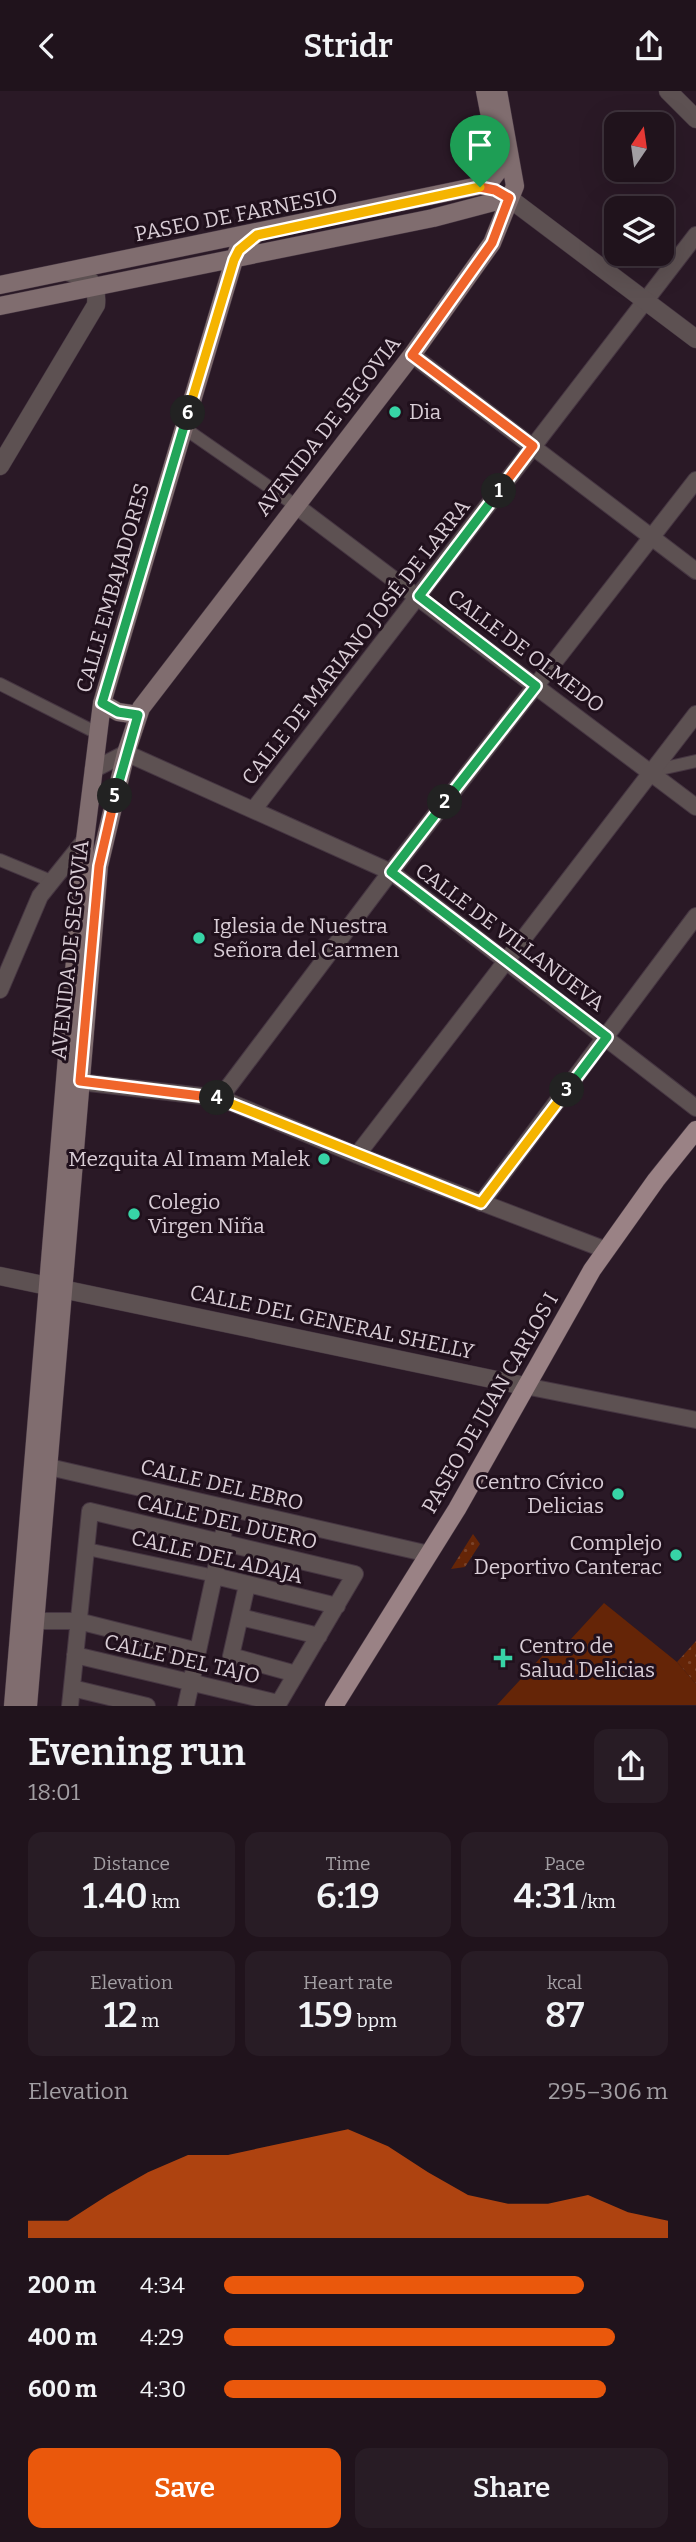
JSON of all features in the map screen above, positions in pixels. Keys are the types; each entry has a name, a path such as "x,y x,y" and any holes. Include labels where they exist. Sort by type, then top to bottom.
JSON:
{"main road":[{"path":"480,187 494,178 499,163 485,91"},
{"name":"AVENIDA DE SEGOVIA","path":"13,1706 37,1426 80,1081 99,866 126,753 138,715 295,505 412,355 492,243 516,176 498,91"},
{"path":"480,187 495,190 509,198"},
{"name":"PASEO DE FARNESIO","path":"0,285 257,235 480,187"},
{"name":"PASEO DE FARNESIO","path":"0,306 465,212 509,198"},
{"name":"CALLE EMBAJADORES","path":"85,840 102,703 234,260 239,250 257,235"},
{"path":"102,703 118,712 138,715"},
{"name":"AVENIDA DE SEGOVIA","path":"28,1706 49,1467 55,1286 85,840"},
{"name":"PASEO DE JUAN CARLOS I","path":"334,1706 429,1554 606,1250 696,1131"}],"street":[{"path":"668,91 696,119"},
{"path":"509,198 696,339"},
{"name":"CALLE DE MARIANO JOSÉ DE LARRA","path":"254,809 696,235"},
{"path":"0,466 91,318 96,305 96,287 87,278 68,272"},
{"path":"412,355 696,571"},
{"path":"184,428 295,505"},
{"path":"220,1098 391,872 696,480"},
{"name":"CALLE DE OLMEDO","path":"295,505 536,686 655,768 696,807"},
{"path":"0,684 97,733"},
{"path":"357,1155 696,714"},
{"path":"93,770 126,753"},
{"name":"CALLE DE VILLANUEVA","path":"126,753 391,872 696,1108"},
{"path":"655,768 696,761"},
{"path":"0,990 40,896 85,840"},
{"path":"0,860 51,881"},
{"path":"481,1203 696,916"},
{"path":"80,1081 220,1098 357,1155 606,1250"},
{"name":"CALLE DEL GENERAL SHELLY","path":"0,1276 696,1420"},
{"path":"37,1426 40,1459 49,1467"},
{"name":"CALLE DEL EBRO","path":"49,1467 429,1554"},
{"path":"186,1706 229,1509"},
{"name":"CALLE DEL DUERO","path":"87,1549 90,1511 222,1541 355,1574 337,1607"},
{"path":"70,1706 87,1549"},
{"name":"CALLE DEL ADAJA","path":"87,1549 215,1576 337,1607"},
{"path":"247,1585 231,1656 296,1674"},
{"path":"278,1704 337,1607"},
{"path":"240,1617 319,1636"},
{"path":"36,1621 78,1621 198,1651"},
{"name":"CALLE DEL TAJO","path":"75,1655 278,1704"},
{"path":"72,1688 103,1701 147,1706"}],"shaded area":[{"path":"473,1534 480,1544 465,1567 451,1569"},
{"path":"604,1603 677,1662 696,1684 696,1705 497,1705 543,1655 560,1651"},
{"path":"696,1641 696,1684 677,1662"}],"place":[{"name":"Dia","path":"395,412"},
{"name":"Iglesia de Nuestra Señora del Carmen","path":"199,938"},
{"name":"Mezquita Al Imam Malek","path":"324,1159"},
{"name":"Colegio Virgen Niña","path":"134,1214"},
{"name":"Centro Cívico Delicias","path":"618,1494"},
{"name":"Complejo Deportivo Canterac","path":"676,1555"},
{"name":"Centro de Salud Delicias","path":"503,1658"}],"route":[{"path":"480,187 495,190 509,198 505,215 492,243 412,355 533,446 419,596 536,686 391,872 607,1037 481,1203 220,1098 80,1081 99,866 114,798 138,715 118,712 102,703 234,260 239,250 257,235 480,187"}]}
